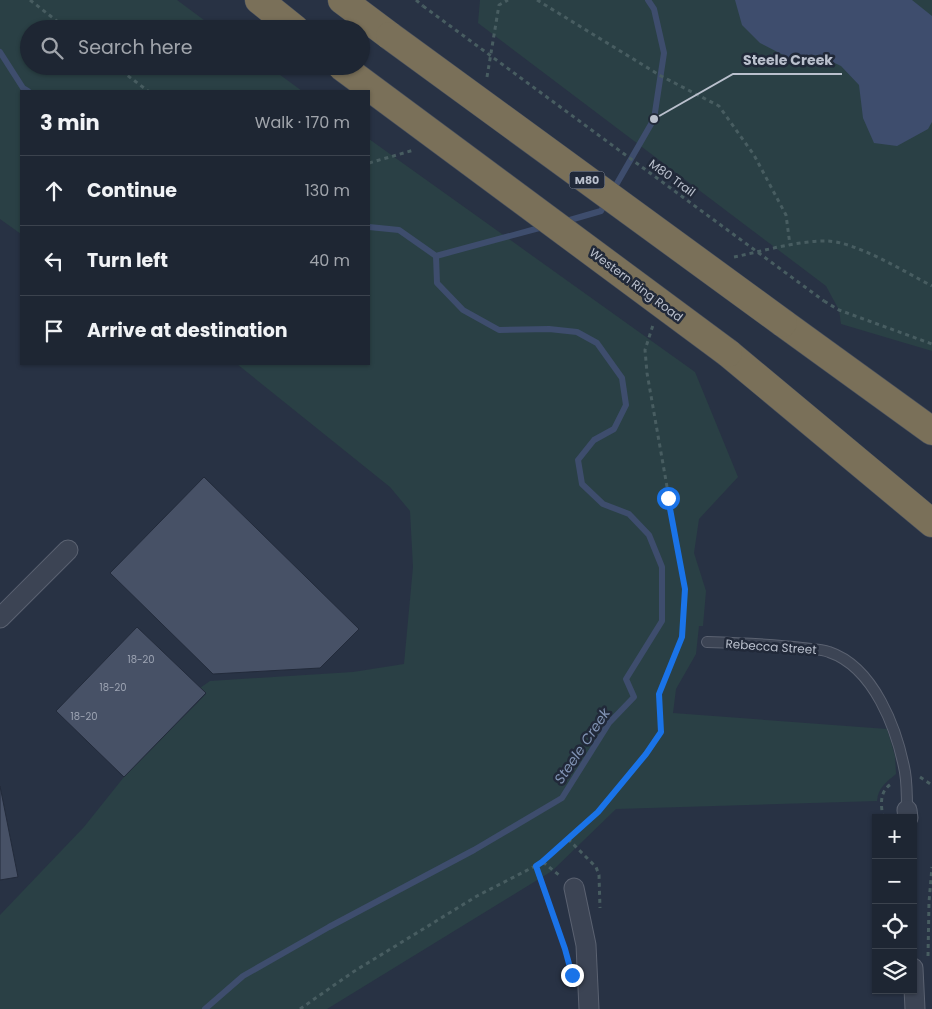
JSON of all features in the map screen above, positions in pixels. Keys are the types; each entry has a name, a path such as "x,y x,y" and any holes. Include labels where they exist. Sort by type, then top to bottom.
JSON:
{"highway":[{"path":"259,0 283,20"},
{"name":"M80","path":"342,0 369,20"},
{"name":"M80","path":"370,21 932,431"},
{"name":"Western Ring Road","path":"353,75 932,502"},
{"path":"783,323 932,421"},
{"path":"728,353 932,523"}],"street":[{"path":"0,618 68,550"},
{"path":"574,888 586,945 589,1009"},
{"path":"920,1005 921,964"}],"lane":[{"name":"Rebecca Street","path":"707,642 787,646 827,651 843,658 856,668 871,686 885,710 900,750 905,774 908,814"}],"path":[{"path":"30,0 56,20"},
{"name":"M80 Trail","path":"416,0 824,301 839,310 932,344"},
{"path":"499,5 508,0"},
{"path":"537,0 661,76 719,106 754,155 786,215 790,245"},
{"path":"127,75 147,90"},
{"path":"300,1009 353,972 427,926 477,896 542,862 598,812 646,754 661,732 659,694 682,637 685,589 668,498"},
{"path":"536,866 565,949"},
{"path":"921,964 932,867"}],"green space":[{"path":"0,0 177,0 204,20 20,20 20,75 280,75 301,90 20,90 20,233 0,219"},
{"path":"480,0 932,0 932,351 841,324 839,310 826,286 478,23"},
{"path":"370,140 695,372 738,477 699,519 694,553 706,591 703,626 699,626 696,654 676,689 673,713 887,729 895,756 896,774 881,789 877,801 616,809 552,871 327,1009 0,1009 0,915 84,827 124,777 206,694 200,688 210,681 353,672 404,664 413,567 410,511 390,487 238,365 370,365"}],"water":[{"path":"735,0 912,0 932,16 932,122 928,129 897,146 874,143 863,118 859,85 841,66 818,55 789,58 760,43 742,25"}],"building":[{"path":"204,477 359,629 320,668 213,674 110,573"},
{"path":"137,627 206,693 124,777 56,711"},
{"path":"0,786 18,877 0,880"}],"waterway":[{"name":"Steele Creek","path":"612,192 654,119 664,53 654,9 648,0"},
{"name":"Steele Creek","path":"0,52 23,88 26,90"},
{"name":"Steele Creek","path":"563,222 601,211 606,202"},
{"name":"Steele Creek","path":"370,227 399,230 436,256"},
{"name":"Steele Creek","path":"205,1009 243,976 329,927 474,850 562,798 609,723 634,697 626,679 662,621 662,567 649,535 629,514 603,504 582,484 578,460 594,440 614,429 626,405 622,378 597,343 577,332 549,329 499,330 463,310 437,283 436,256 543,227"}],"place":[{"name":"Steele Creek","path":"654,119"}],"route":[{"path":"572,975 565,949 536,866 598,812 646,754 661,732 659,694 682,637 685,589 668,498"}]}
